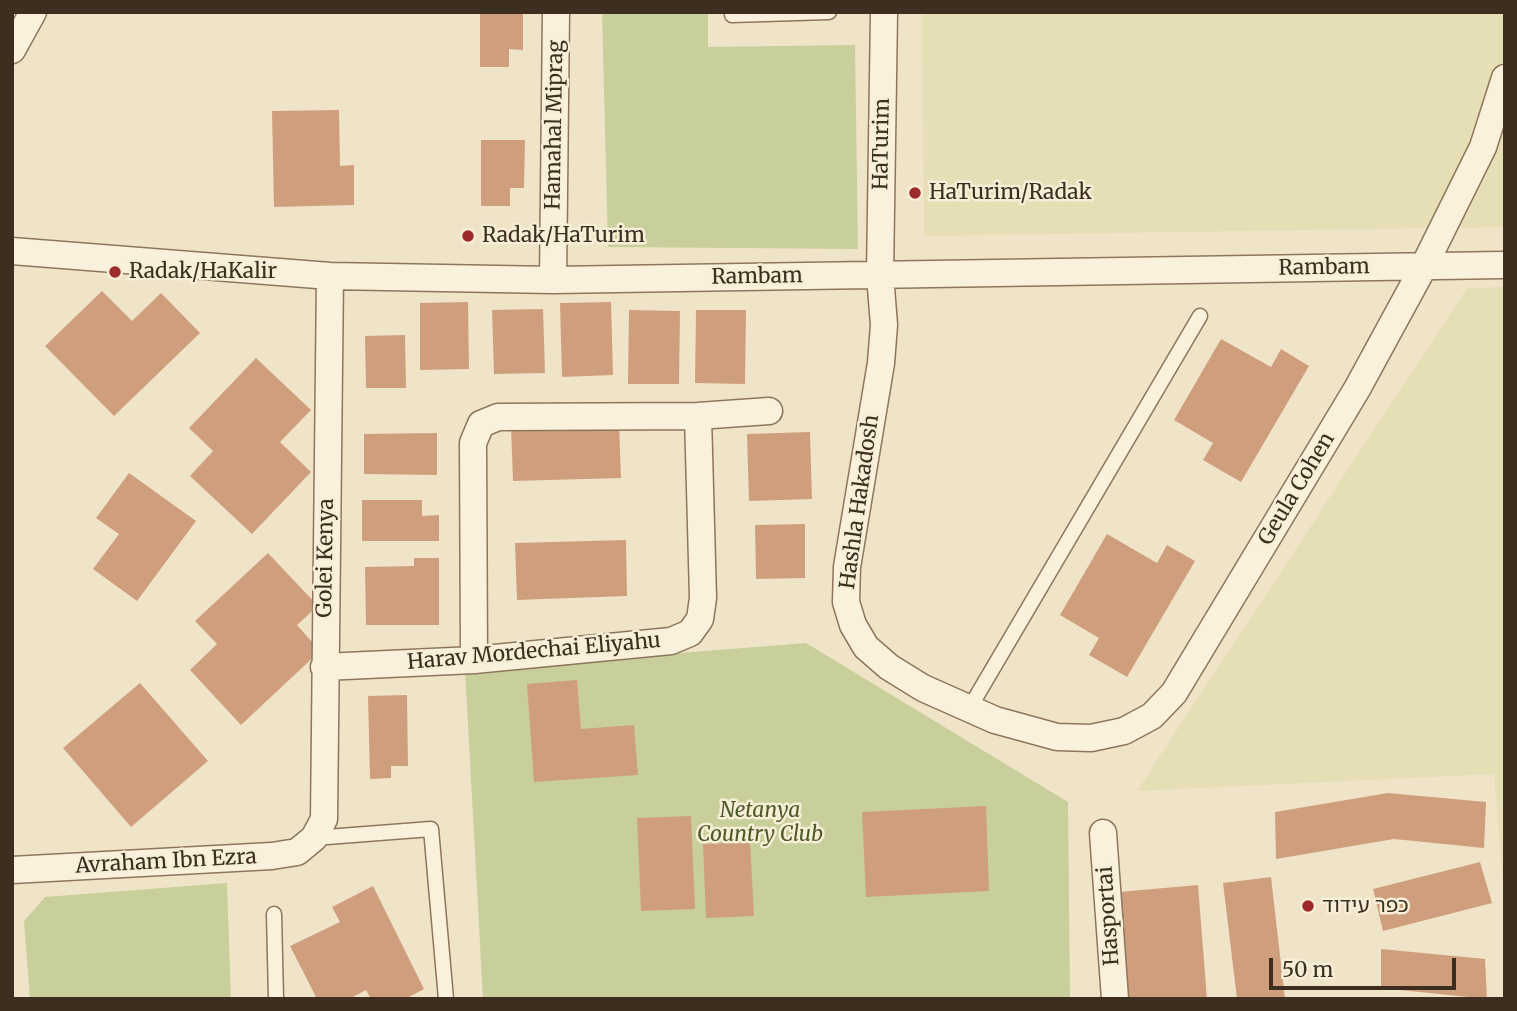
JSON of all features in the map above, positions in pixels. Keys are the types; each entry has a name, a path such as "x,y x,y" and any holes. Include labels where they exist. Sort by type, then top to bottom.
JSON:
{"street":[{"path":"12,50 33,12"},
{"name":"Hamahal Miprag","path":"553,280 556,12"},
{"name":"HaTurim","path":"880,275 884,12"},
{"name":"Geula Cohen","path":"969,709 995,720 1057,737 1102,736 1124,731 1152,716 1174,693 1357,389 1424,266 1483,147 1505,78"},
{"name":"Rambam","path":"12,251 330,276 553,280 1502,265"},
{"name":"Hashla Hakadosh","path":"880,275 884,325 881,363 846,566 846,602 853,625 866,647 889,667 923,688 969,709"},
{"name":"Golei Kenya","path":"314,838 324,819 330,276"},
{"path":"474,660 473,443 481,424 498,417 698,416 769,411"},
{"name":"Harav Mordechai Eliyahu","path":"324,667 474,660 671,641 691,633 700,619 703,598 698,416"},
{"name":"Hasportai","path":"1103,833 1115,999"},
{"name":"Avraham Ibn Ezra","path":"12,870 272,856 297,852 314,838"}],"lane":[{"path":"732,15 829,12"},
{"path":"969,709 1200,316"},
{"path":"314,838 431,829 446,999"},
{"path":"274,914 276,999"}],"shaded area":[{"path":"922,12 1505,12 1505,227 924,236"},
{"path":"1505,287 1505,909 1494,774 1137,791 1467,288"}],"green space":[{"path":"602,12 708,12 708,47 855,45 858,249 608,247"},
{"name":"Netanya Country Club","path":"806,643 1068,802 1070,999 483,999 465,670"},
{"path":"227,883 231,999 30,999 24,921 45,897"}],"building":[{"path":"480,12 523,12 523,50 509,49 509,67 480,67"},
{"path":"339,110 340,166 354,165 354,205 274,207 272,111"},
{"path":"481,140 525,140 524,188 510,188 510,206 481,206"},
{"path":"102,291 132,321 161,293 200,333 114,416 45,346"},
{"path":"468,302 469,369 420,370 420,303"},
{"path":"611,302 613,375 562,377 560,303"},
{"path":"543,309 545,373 494,374 492,310"},
{"path":"629,310 680,311 679,384 628,384"},
{"path":"696,310 746,310 745,384 695,383"},
{"path":"405,335 406,388 366,388 365,336"},
{"path":"1221,339 1271,367 1281,349 1309,366 1241,482 1203,460 1213,443 1174,420"},
{"path":"256,358 311,410 280,442 311,472 252,534 190,476 213,451 189,428"},
{"path":"619,424 621,478 513,481 511,427"},
{"path":"810,432 812,499 749,501 747,434"},
{"path":"437,433 437,475 364,474 364,434"},
{"path":"129,473 196,521 137,601 93,569 119,534 96,518"},
{"path":"362,500 422,500 422,516 439,515 439,541 362,541"},
{"path":"805,524 805,578 756,579 755,525"},
{"path":"1107,534 1157,563 1167,545 1195,561 1127,677 1089,655 1099,638 1060,615"},
{"path":"626,540 627,596 517,600 515,543"},
{"path":"268,553 318,606 297,625 320,651 241,725 190,670 217,644 195,621"},
{"path":"414,558 439,558 439,625 366,625 365,567 414,566"},
{"path":"577,680 581,729 634,725 638,775 534,782 527,684"},
{"path":"140,683 208,761 131,827 63,748"},
{"path":"407,695 408,766 391,766 391,778 370,779 368,696"},
{"path":"1388,793 1486,802 1484,848 1394,839 1276,859 1275,812"},
{"path":"986,806 989,891 866,897 862,812"},
{"path":"691,816 695,909 641,911 637,818"},
{"path":"750,842 754,916 706,918 703,844"},
{"path":"1480,862 1492,903 1383,931 1373,889"},
{"path":"1271,877 1285,999 1237,999 1223,883"},
{"path":"1198,885 1207,999 1128,999 1119,892"},
{"path":"373,886 424,989 405,999 371,999 366,990 349,999 317,999 290,946 340,922 332,907"},
{"path":"1381,949 1485,959 1487,999 1381,988"}],"place":[{"name":"HaTurim/Radak","path":"915,193"},
{"name":"Radak/HaTurim","path":"468,236"},
{"name":"Radak/HaKalir","path":"115,272"},
{"name":"כפר עידוד","path":"1308,906"}]}
